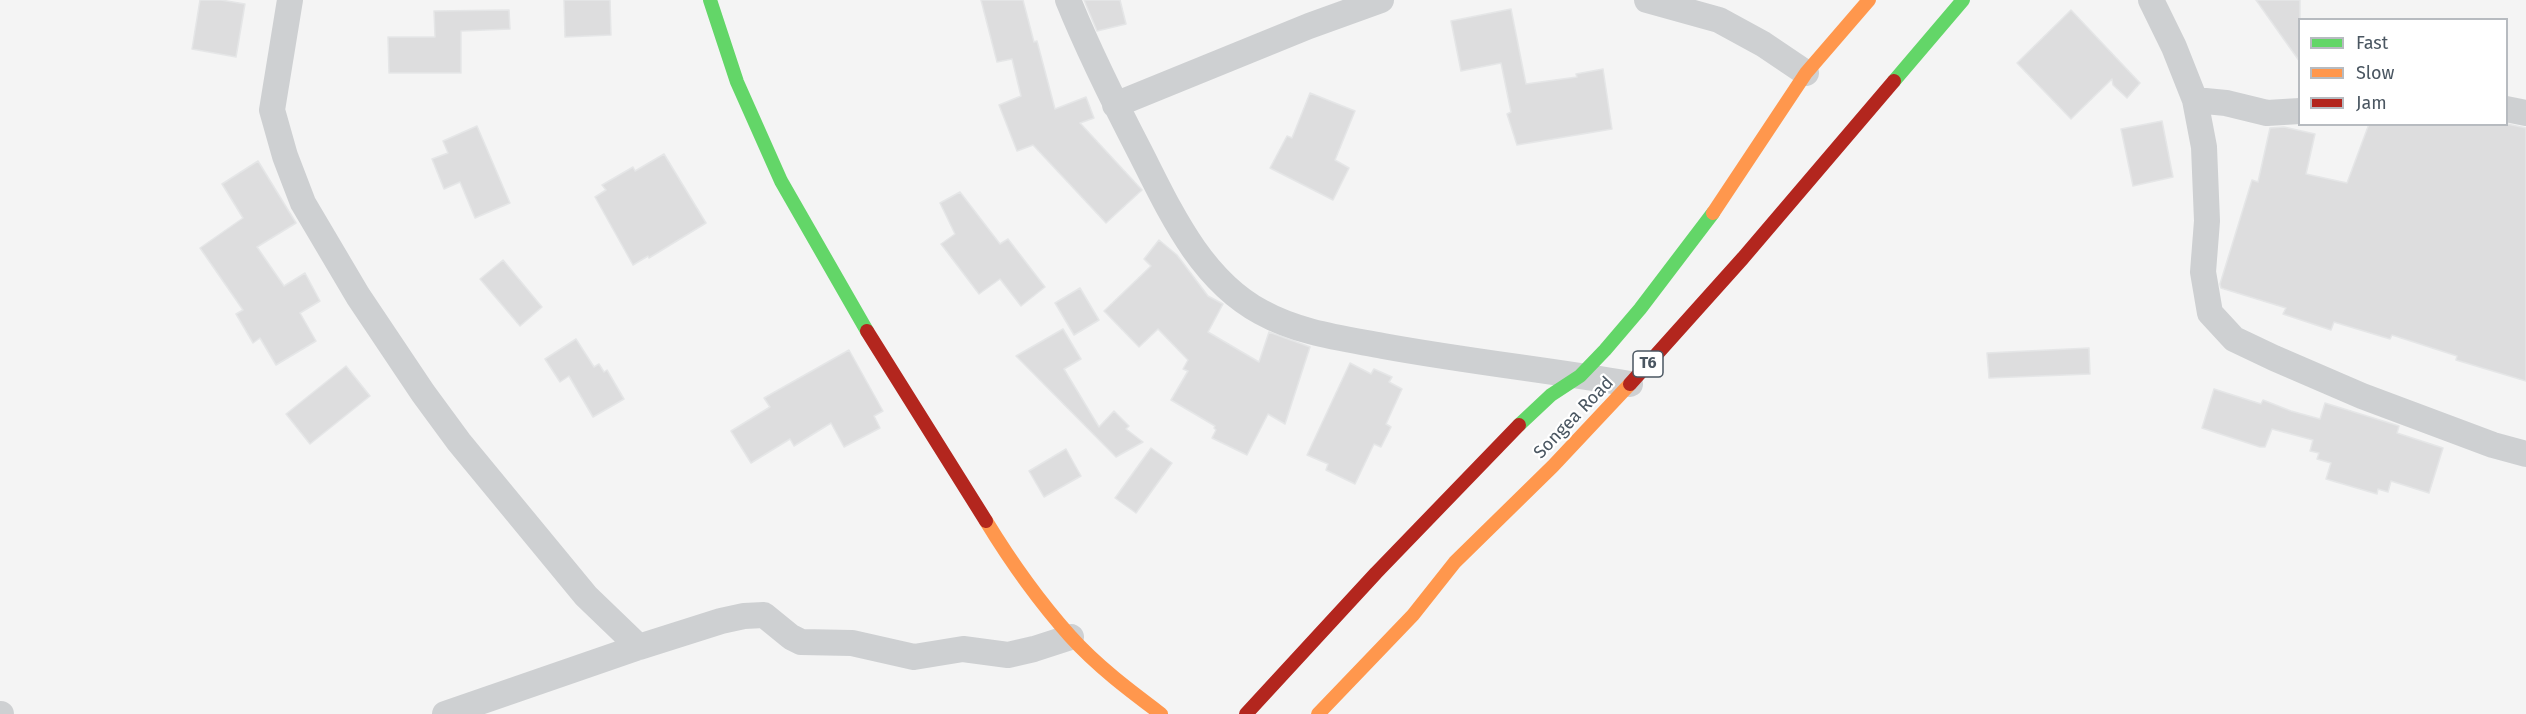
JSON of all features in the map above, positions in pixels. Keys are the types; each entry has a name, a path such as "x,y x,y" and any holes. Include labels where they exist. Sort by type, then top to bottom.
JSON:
{"main road":[{"path":"710,0 737,82 781,181 859,318 1017,571 1071,637 1119,682 1161,714"},
{"path":"1246,714 1442,504 1479,469 1529,415 1551,395 1580,376 1612,342 1678,260 1806,73 1869,0"},
{"name":"Songea Road","path":"1318,714 1413,615 1455,562 1553,466 1630,384 1743,258 1963,0"}],"street":[{"path":"290,0 272,110 285,156 303,203 358,297 453,434 586,596 639,646"},
{"path":"1068,0 1115,105 1168,207 1191,245 1212,273 1234,294 1261,312 1298,328 1324,335 1477,362 1630,384"},
{"path":"1115,105 1308,26 1381,0"},
{"path":"1647,0 1719,20"},
{"path":"1695,0 1719,20 1763,44 1806,73"},
{"path":"2151,0 2195,100 2204,147 2207,221 2204,273 2210,313 2234,339 2274,358 2362,396 2493,445 2526,454"},
{"path":"2195,100 2226,103 2267,113 2298,111"},
{"path":"2508,109 2526,113"},
{"path":"445,714 639,646 721,621 757,615 764,615 791,637 801,642 852,643 914,657 963,649 1008,655 1071,637"}],"building":[{"path":"200,0 221,0 245,4 236,57 192,49"},
{"path":"564,0 610,0 611,35 565,37"},
{"path":"981,0 1023,0 1034,42 1037,41 1055,109 1086,97 1094,118 1080,123 1142,190 1106,223 1033,145 1017,151 999,105 1021,96 1012,59 997,62"},
{"path":"1084,0 1120,0 1126,24 1097,31"},
{"path":"2256,0 2300,0 2298,59"},
{"path":"1511,9 1526,84 1577,77 1576,74 1603,69 1612,129 1517,145 1507,114 1511,112 1501,63 1461,71 1451,21"},
{"path":"509,10 510,29 461,31 461,73 389,73 388,37 435,37 434,11"},
{"path":"2071,10 2140,83 2127,98 2113,85 2112,79 2071,119 2017,63"},
{"path":"1310,93 1355,111 1335,160 1349,168 1333,200 1270,168 1287,136 1292,138"},
{"path":"2162,121 2173,177 2133,186 2121,129"},
{"path":"2508,124 2526,128 2526,381 2456,360 2457,356 2392,335 2390,339 2334,322 2331,330 2283,314 2286,308 2221,288 2220,284 2252,180 2258,182 2270,128 2284,127 2315,134 2306,174 2347,183 2368,126"},
{"path":"477,126 510,203 475,218 460,182 444,189 432,159 448,153 443,141"},
{"path":"664,154 706,223 649,258 648,256 633,265 595,197 606,190 602,185 633,167 635,171"},
{"path":"258,161 296,223 257,247 284,286 305,273 320,301 300,313 316,341 276,365 260,338 253,343 236,314 243,310 200,248 243,218 222,184"},
{"path":"960,192 1000,244 1008,239 1045,287 1021,306 1000,279 979,294 941,244 955,234 940,203"},
{"path":"1159,240 1177,255 1208,296 1223,304 1208,332 1259,362 1269,332 1310,347 1285,424 1268,414 1247,455 1212,438 1216,430 1215,426 1171,400 1188,371 1183,369 1188,360 1158,329 1139,347 1104,311 1151,266 1144,259"},
{"path":"503,260 542,307 520,326 480,279"},
{"path":"1080,288 1099,320 1074,335 1055,303"},
{"path":"1063,329 1081,359 1064,369 1099,427 1114,411 1129,426 1126,429 1143,442 1116,457 1016,356"},
{"path":"576,339 594,367 599,364 604,372 607,370 624,399 593,417 569,376 560,382 545,359"},
{"path":"2089,348 2090,374 1989,378 1987,353"},
{"path":"849,350 883,411 874,416 880,428 844,447 831,423 794,446 790,439 751,463 731,431 770,407 764,398"},
{"path":"1350,363 1371,374 1374,369 1392,377 1389,382 1402,389 1386,424 1391,427 1381,447 1374,444 1355,484 1326,470 1328,464 1307,455"},
{"path":"346,366 370,396 310,444 286,414"},
{"path":"2214,389 2261,404 2263,400 2320,419 2325,403 2399,426 2397,433 2443,448 2429,493 2391,481 2388,492 2378,489 2377,494 2326,479 2331,463 2317,459 2319,453 2310,451 2313,440 2272,429 2265,447 2260,447 2202,428"},
{"path":"1151,448 1172,463 1136,513 1115,498"},
{"path":"1066,449 1081,476 1044,497 1029,471"}],"traffic: fast":[{"path":"710,0 737,82 781,181 867,331"},
{"path":"1894,81 1963,0"},
{"path":"1519,425 1551,395 1580,376 1605,350 1640,309 1713,213"}],"traffic: slow":[{"path":"1713,213 1806,73 1869,0"},
{"path":"1318,714 1413,615 1455,562 1553,466 1630,384"},
{"path":"986,521 1025,580 1070,636 1102,668 1161,714"}],"traffic: jam":[{"path":"1630,384 1743,258 1894,81"},
{"path":"867,331 986,521"},
{"path":"1246,714 1376,573 1519,425"}]}
